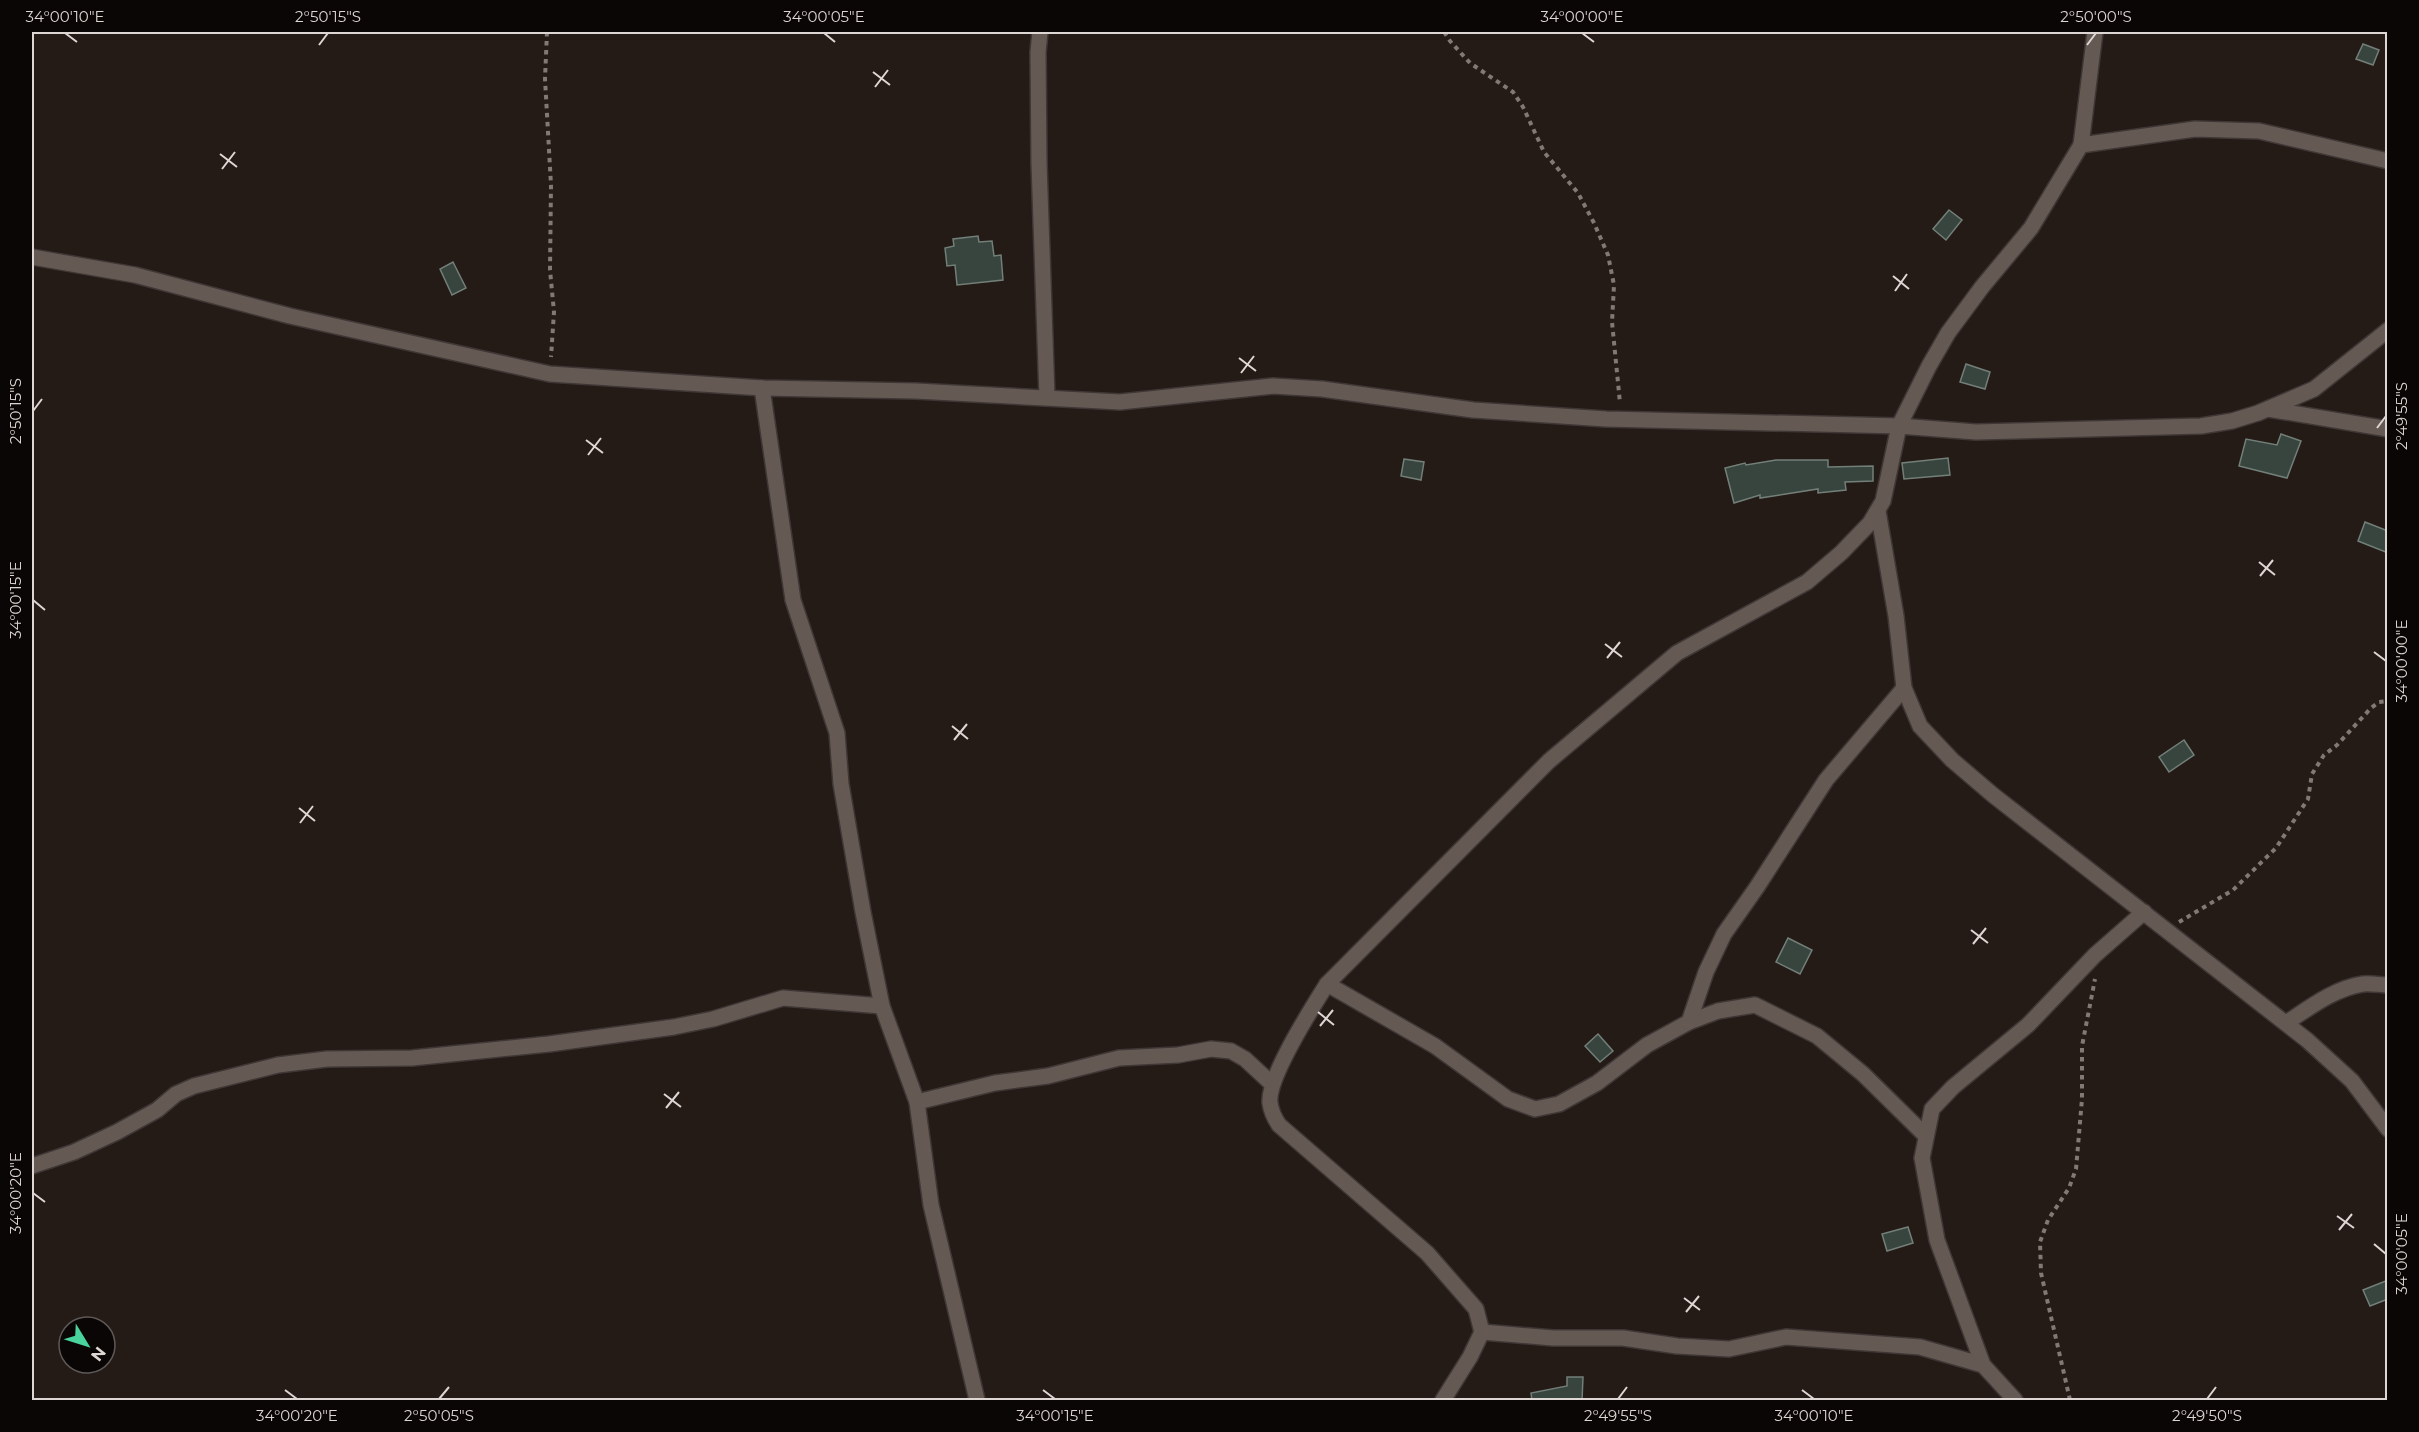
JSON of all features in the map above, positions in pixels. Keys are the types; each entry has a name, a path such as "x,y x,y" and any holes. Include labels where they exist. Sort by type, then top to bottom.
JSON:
{"street":[{"path":"1040,32 1038,52 1039,163 1047,398"},
{"path":"1443,1401 1470,1357 1482,1332 1476,1309 1427,1253 1279,1125 1270,1102 1272,1084 1308,1013 1327,984 1549,761 1677,653 1807,582 1841,554 1878,511 1883,501 1899,426 1948,333 1982,287 2031,228 2081,145 2095,32"},
{"path":"2081,145 2194,129 2259,131 2388,160"},
{"path":"32,257 135,275 290,316 550,374 762,388 1119,402 1273,386 1322,389 1473,410 1621,419 1899,426 1976,432 2201,426 2232,421 2268,409 2314,389 2388,330"},
{"path":"762,388 794,600 837,733 841,784 882,1006 917,1102 932,1205 977,1401"},
{"path":"2268,409 2388,429"},
{"path":"1878,511 1896,616 1904,688 1920,726 1952,760 2286,1023 2352,1081 2388,1129"},
{"path":"1689,1022 1706,972 1724,934 1826,780 1904,688"},
{"path":"2015,1401 1983,1365 1937,1240 1922,1158 1932,1109 1953,1087 2028,1025 2095,955 2144,912"},
{"path":"1327,984 1435,1046 1508,1099 1535,1109 1559,1104 1597,1083 1647,1045 1689,1022 1718,1011 1755,1005 1817,1036 1863,1074 1926,1136"},
{"path":"2286,1023 2339,992 2363,984 2388,985"},
{"path":"32,1166 74,1152 117,1132 157,1110 176,1094 194,1086 278,1065 327,1059 412,1058 549,1044 674,1027 713,1019 783,998 882,1006"},
{"path":"917,1102 995,1083 1048,1076 1119,1058 1212,1049 1231,1051 1245,1059 1272,1084"},
{"path":"1482,1332 1553,1338 1623,1338 1677,1346 1730,1349 1786,1337 1920,1347 1983,1365"}],"path":[{"path":"548,32 545,79 550,167 550,270 554,312 550,374"},
{"path":"1444,32 1450,42 1470,63 1513,92 1523,107 1544,152 1578,193 1594,223 1608,255 1614,285 1612,322 1621,419"},
{"path":"2168,930 2233,890 2257,868 2276,848 2308,799 2312,774 2324,755 2337,745 2371,708 2379,702 2388,702"},
{"path":"2070,1401 2041,1273 2040,1242 2048,1220 2069,1188 2076,1169 2082,1099 2082,1046 2094,987 2095,955"}],"building":[{"path":"2363,44 2379,50 2373,65 2356,59"},
{"path":"1949,210 1962,220 1946,240 1933,229"},
{"path":"978,236 979,242 992,241 994,256 1001,255 1003,280 957,285 955,265 947,266 945,248 954,246 953,239"},
{"path":"453,262 466,288 452,295 440,269"},
{"path":"1966,364 1990,372 1985,389 1960,382"},
{"path":"2281,434 2301,441 2287,478 2239,466 2246,439 2277,445"},
{"path":"1948,458 1950,475 1904,479 1902,463"},
{"path":"1404,459 1424,462 1421,480 1401,476"},
{"path":"1776,460 1828,460 1828,467 1873,466 1873,481 1845,482 1846,490 1818,493 1818,489 1760,498 1760,495 1734,503 1725,468 1745,463 1746,465"},
{"path":"2365,522 2388,531 2388,553 2358,541"},
{"path":"2184,740 2194,755 2169,772 2159,757"},
{"path":"1788,938 1812,950 1800,974 1776,962"},
{"path":"1598,1034 1613,1051 1600,1062 1585,1046"},
{"path":"1908,1227 1913,1243 1887,1251 1882,1234"},
{"path":"2388,1280 2388,1299 2370,1306 2363,1290"},
{"path":"1567,1377 1583,1377 1582,1401 1532,1401 1531,1393 1567,1386"}]}
